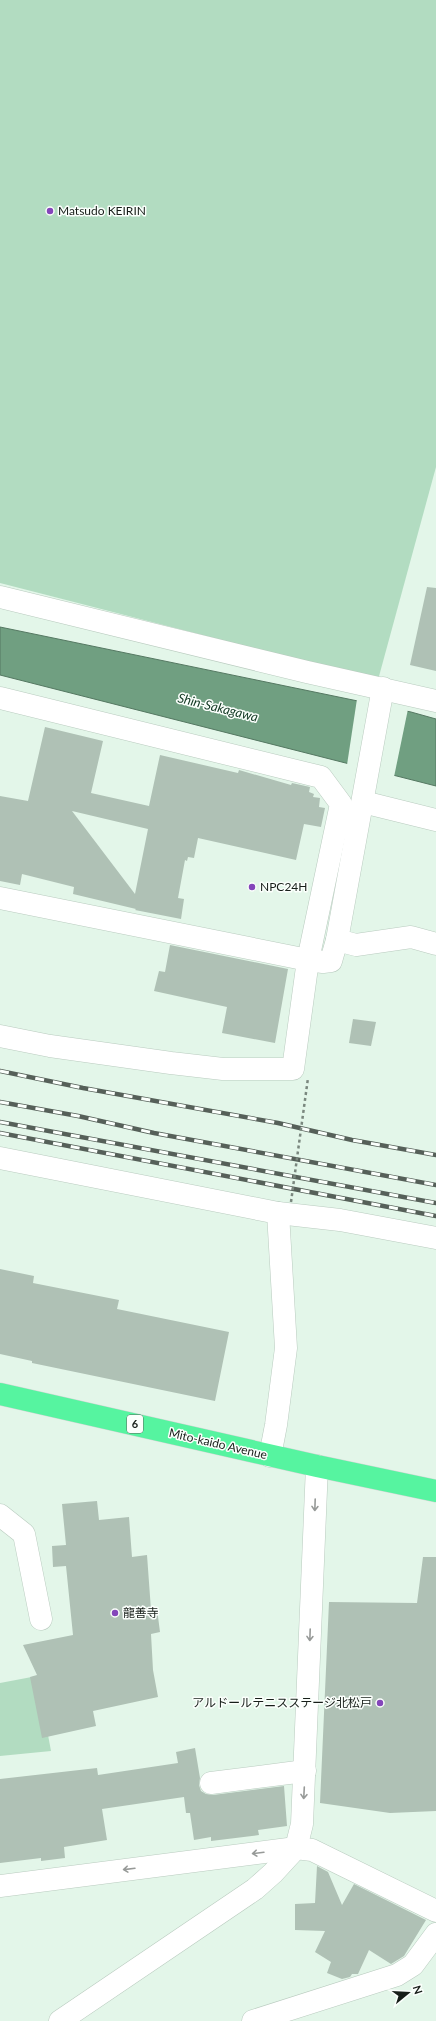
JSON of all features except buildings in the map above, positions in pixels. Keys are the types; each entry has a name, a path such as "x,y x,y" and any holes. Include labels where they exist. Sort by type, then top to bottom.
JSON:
{"highway":[{"name":"Mito-kaido Avenue","path":"0,1394 270,1456 436,1491"}],"street":[{"path":"0,596 299,670 382,694 436,701"},
{"path":"0,898 308,960 323,962 331,960 337,940 382,694"},
{"path":"0,698 321,777 341,804 308,960 292,1069 223,1068 171,1063 50,1046 0,1036"},
{"path":"363,802 436,820"},
{"path":"337,940 356,945 411,937 436,944"},
{"path":"0,1158 285,1207 340,1220 436,1238"},
{"path":"270,1456 276,1425 286,1348 285,1207"},
{"path":"60,2021 255,1889 273,1874 296,1848 302,1824 305,1771 317,1466"},
{"path":"0,1515 24,1534 41,1619"},
{"path":"211,1783 305,1771"},
{"path":"0,1886 296,1848 312,1850 436,1912"},
{"path":"253,2021 398,1975 412,1965 436,1934"}],"path":[{"path":"285,1207 308,1078"}],"shaded area":[{"path":"0,0 436,0 436,467 378,680 0,583"},
{"path":"37,1676 51,1751 0,1756 0,1683"}],"water":[{"name":"Shin-Sakagawa","path":"0,627 411,712 436,719 436,786 0,675"}],"pier":[{"path":"357,699 408,709 394,777 347,765"}],"railway":[{"path":"0,1071 83,1088 278,1123 352,1140 436,1155"},
{"path":"0,1102 78,1116 154,1133 436,1185"},
{"path":"0,1122 436,1203"},
{"path":"0,1133 436,1216"}],"place":[{"name":"Matsudo KEIRIN","path":"50,211"},
{"name":"NPC24H","path":"252,887"},
{"name":"龍善寺","path":"115,1613"},
{"name":"アルドールテニスステージ北松戸","path":"380,1703"}]}
